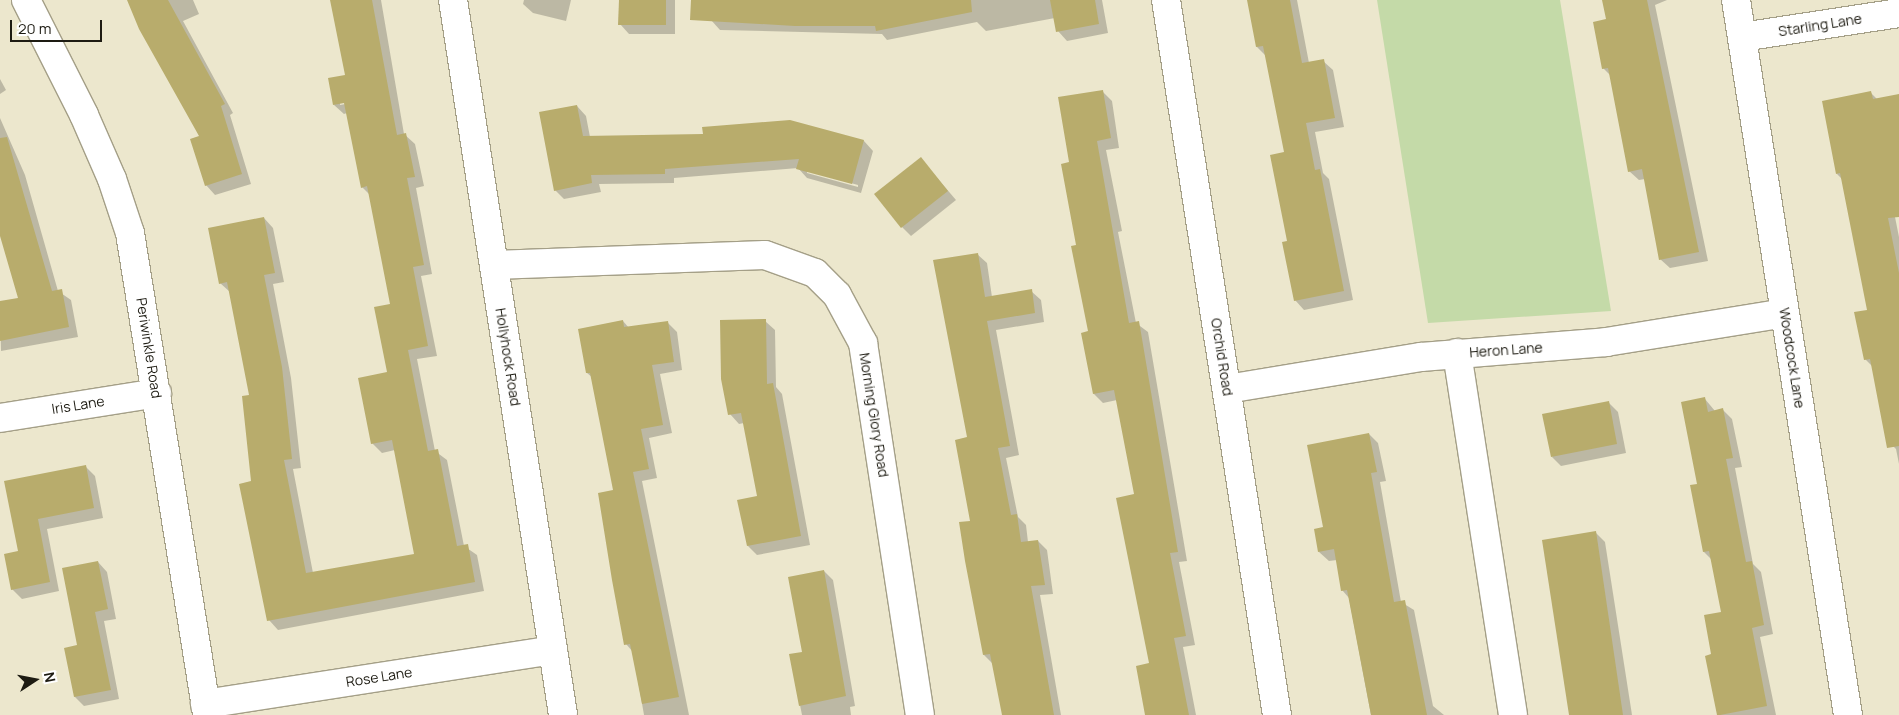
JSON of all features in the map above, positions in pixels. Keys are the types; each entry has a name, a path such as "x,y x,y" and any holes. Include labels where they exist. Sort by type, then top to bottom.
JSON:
{"street":[{"name":"Periwinkle Road","path":"26,0 112,179 130,233 206,709"},
{"name":"Hollyhock Road","path":"452,0 563,715"},
{"name":"Orchid Road","path":"1166,0 1277,715"},
{"name":"Woodcock Lane","path":"1736,0 1848,715"},
{"name":"Starling Lane","path":"1742,37 1899,13"},
{"name":"Morning Glory Road","path":"494,265 765,255 815,273 837,295 862,343 920,715"},
{"name":"Heron Lane","path":"1227,389 1457,354 1606,342 1785,313"},
{"path":"1457,354 1513,715"},
{"name":"Iris Lane","path":"0,418 157,393"},
{"name":"Rose Lane","path":"206,709 553,650"}],"green space":[{"path":"1377,0 1560,0 1611,311 1428,323"}],"building":[{"path":"127,0 168,0 225,104 221,106 242,174 205,186 190,139 199,136 139,29"},
{"path":"330,0 372,0 397,135 406,133 415,177 407,178 424,265 413,267 428,346 408,350 428,451 438,449 457,546 468,544 475,582 267,621 239,484 251,481 242,396 249,395 227,282 219,284 208,228 264,217 275,273 264,275 282,367 292,459 284,460 306,573 414,554 392,440 371,444 358,378 387,372 374,307 390,304 367,186 361,188 344,103 333,105 328,78 345,75"},
{"path":"619,0 666,0 666,25 618,25"},
{"path":"691,0 971,0 972,12 876,31 875,26 795,26 690,20"},
{"path":"1050,0 1095,0 1099,24 1056,32"},
{"path":"1247,0 1290,0 1302,63 1324,59 1335,118 1306,123 1315,170 1320,169 1344,291 1294,301 1282,242 1287,241 1270,155 1284,152 1263,46 1256,47"},
{"path":"1602,0 1647,0 1699,252 1659,260 1642,169 1628,172 1608,68 1602,69 1593,22 1606,19"},
{"path":"1103,90 1111,138 1097,141 1129,323 1139,321 1178,552 1170,553 1186,636 1174,638 1189,715 1145,715 1136,666 1149,663 1116,498 1134,494 1114,390 1093,394 1081,333 1088,331 1071,246 1076,245 1061,164 1069,162 1058,97"},
{"path":"1871,91 1873,99 1899,94 1899,217 1888,218 1899,273 1899,446 1887,448 1870,359 1864,360 1854,312 1867,310 1840,173 1836,174 1822,101"},
{"path":"577,105 583,136 703,134 702,127 790,120 864,140 852,184 796,169 799,159 665,169 665,174 591,175 592,183 554,191 539,112"},
{"path":"7,137 52,291 62,289 69,327 0,341 0,301 18,298 0,236 0,138"},
{"path":"921,157 948,191 901,228 874,194"},
{"path":"978,253 985,297 1032,289 1035,313 987,321 1010,446 998,448 1011,515 1017,514 1021,542 1038,540 1045,585 1031,586 1054,715 1002,715 990,654 983,655 965,561 959,522 970,521 955,440 967,437 933,260"},
{"path":"766,319 767,384 773,383 801,536 747,546 737,500 757,496 741,413 728,415 721,379 720,320"},
{"path":"623,320 624,327 668,321 674,362 652,365 663,425 641,429 649,469 633,472 679,697 642,704 630,644 624,645 612,580 598,493 613,490 590,373 586,373 578,329"},
{"path":"1705,397 1708,412 1723,408 1733,458 1726,459 1746,562 1752,561 1764,625 1752,628 1767,706 1720,715 1717,715 1705,656 1711,654 1704,615 1721,612 1709,551 1703,552 1690,485 1697,484 1681,402"},
{"path":"1609,401 1617,444 1551,457 1542,414"},
{"path":"1369,433 1377,472 1371,473 1394,602 1405,600 1427,715 1371,715 1347,590 1341,591 1334,549 1318,552 1314,529 1323,527 1307,445"},
{"path":"86,465 94,508 38,519 50,582 11,590 4,554 18,551 4,481"},
{"path":"1596,531 1623,715 1569,715 1542,540"},
{"path":"98,561 108,609 95,612 111,690 74,697 64,648 77,645 62,568"},
{"path":"824,570 846,696 799,706 789,654 802,652 788,577"}]}
